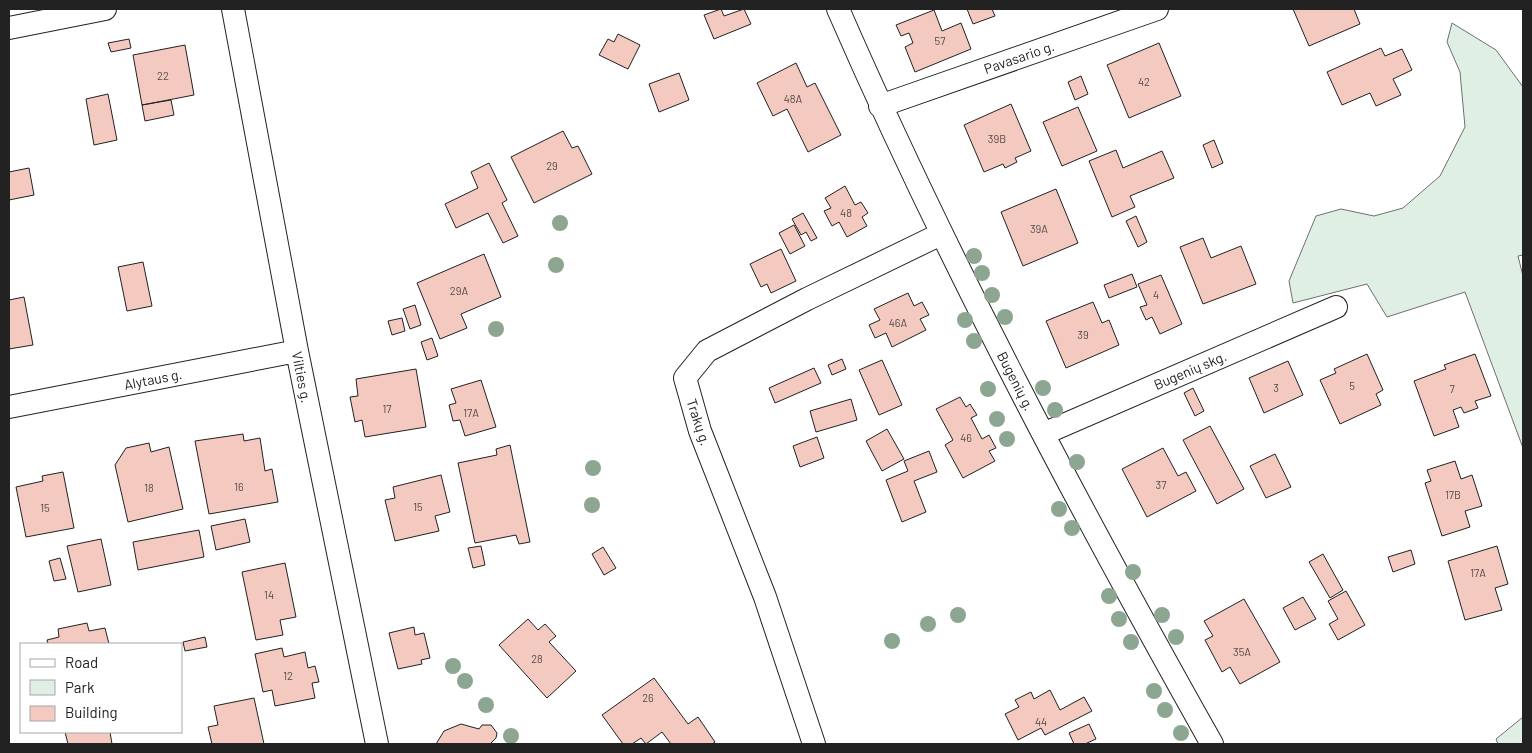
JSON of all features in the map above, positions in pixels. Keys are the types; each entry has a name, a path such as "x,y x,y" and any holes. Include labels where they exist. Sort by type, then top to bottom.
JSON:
{"street":[{"path":"9,28 105,9"},
{"name":"Vilties g.","path":"233,9 297,351 377,744"},
{"name":"Bugenių g.","path":"838,9 880,106 941,234 1105,553 1212,744"},
{"name":"Pavasario g.","path":"880,106 1157,9"},
{"name":"Trakų g.","path":"814,744 765,597 700,431 685,378 707,351 807,299 941,234"},
{"name":"Bugenių skg.","path":"1043,434 1336,307"},
{"name":"Alytaus g.","path":"9,406 297,351"}],"green space":[{"path":"1452,23 1496,50 1523,87 1523,255 1518,256 1523,276 1523,448 1465,292 1387,317 1367,284 1293,303 1289,281 1316,216 1341,209 1374,216 1403,208 1440,176 1465,127 1460,72 1447,42"},
{"path":"1523,717 1523,744 1498,744 1496,739"}],"building":[{"path":"721,9 724,16 744,9 751,24 714,39 704,15"},
{"path":"967,9 992,9 995,16 973,24"},
{"path":"1293,9 1354,9 1360,24 1309,46"},
{"path":"934,10 942,31 961,23 971,49 915,72 905,47 913,43 909,33 901,36 896,25"},
{"path":"618,34 640,45 628,69 599,55 608,39 614,42"},
{"path":"129,39 131,48 111,52 108,43"},
{"path":"1159,43 1181,96 1129,118 1107,65"},
{"path":"185,45 194,95 142,105 133,55"},
{"path":"1381,48 1385,56 1402,49 1412,70 1393,79 1401,95 1376,106 1370,93 1342,105 1327,72"},
{"path":"796,63 807,87 815,83 841,135 808,152 787,109 773,116 757,83"},
{"path":"679,73 689,100 659,112 649,84"},
{"path":"1081,76 1088,94 1075,100 1068,82"},
{"path":"108,94 117,140 94,145 86,99"},
{"path":"171,100 174,115 145,121 142,105"},
{"path":"1011,104 1031,151 1015,158 1017,162 1005,168 1003,164 984,172 964,125"},
{"path":"1078,107 1097,151 1062,166 1043,122"},
{"path":"563,131 572,148 578,146 592,174 534,203 511,157"},
{"path":"1214,140 1223,163 1212,168 1203,145"},
{"path":"1116,150 1123,168 1162,151 1174,178 1130,196 1135,207 1112,217 1089,161"},
{"path":"489,163 507,200 502,203 518,236 503,243 488,213 456,228 445,204 478,188 471,172"},
{"path":"29,168 34,195 9,200 9,172"},
{"path":"845,186 855,205 861,202 868,213 862,217 867,226 847,237 839,222 832,226 824,211 831,208 825,198"},
{"path":"1056,189 1078,243 1023,266 1001,212"},
{"path":"803,213 817,238 811,241 806,232 801,235 792,219"},
{"path":"1136,216 1147,242 1138,247 1126,221"},
{"path":"794,225 805,246 790,254 779,233"},
{"path":"1203,238 1211,258 1241,246 1256,284 1203,304 1180,247"},
{"path":"781,249 796,281 771,293 767,284 761,287 750,264"},
{"path":"484,254 501,297 461,314 467,328 440,339 417,283"},
{"path":"143,262 152,306 127,311 118,267"},
{"path":"1132,274 1137,287 1109,298 1104,285"},
{"path":"1161,275 1182,324 1160,334 1152,317 1146,320 1140,307 1147,305 1138,284"},
{"path":"908,293 914,306 922,302 929,315 920,319 926,330 892,347 886,333 875,338 869,325 880,320 874,309"},
{"path":"24,297 33,345 9,349 9,300"},
{"path":"1093,302 1102,323 1109,320 1119,345 1066,368 1046,321"},
{"path":"415,305 421,325 410,329 403,309"},
{"path":"402,318 405,331 392,335 388,321"},
{"path":"432,338 438,356 427,360 421,342"},
{"path":"1367,354 1383,390 1376,394 1381,405 1340,424 1320,380 1336,373 1334,369"},
{"path":"1475,354 1491,396 1475,401 1478,408 1464,413 1461,407 1453,410 1459,427 1434,436 1414,381 1446,369 1444,365"},
{"path":"842,359 846,369 832,375 828,365"},
{"path":"882,360 902,405 879,415 859,370"},
{"path":"1288,361 1303,395 1264,413 1249,378"},
{"path":"814,368 821,383 775,403 769,388"},
{"path":"416,369 426,427 365,437 362,420 355,422 350,397 358,396 356,379"},
{"path":"481,380 496,427 465,436 460,420 453,421 449,405 456,403 451,389"},
{"path":"1193,388 1204,411 1195,416 1184,393"},
{"path":"960,397 966,407 970,404 977,415 971,418 982,439 989,435 996,448 989,451 995,461 963,478 945,445 953,440 936,409"},
{"path":"851,399 857,420 816,432 810,411"},
{"path":"1210,426 1244,489 1217,504 1183,440"},
{"path":"887,429 904,459 882,471 866,441"},
{"path":"243,434 244,441 260,438 265,471 272,469 278,502 209,514 195,441"},
{"path":"817,437 824,458 800,467 793,446"},
{"path":"149,443 151,452 169,447 183,509 128,522 115,465 126,448"},
{"path":"510,445 530,542 519,544 516,535 475,543 458,463 497,455 496,449"},
{"path":"1163,448 1178,476 1186,472 1196,491 1147,517 1122,469"},
{"path":"929,451 937,472 914,481 926,512 902,522 886,480 908,471 904,461"},
{"path":"1275,454 1291,487 1266,498 1250,466"},
{"path":"1455,461 1461,479 1472,475 1482,506 1465,511 1470,527 1442,536 1425,483 1431,481 1427,470"},
{"path":"63,472 74,528 26,537 16,487 43,481 42,476"},
{"path":"441,475 450,512 435,516 439,531 395,541 385,500 395,498 393,487"},
{"path":"245,519 250,542 216,550 211,526"},
{"path":"199,530 204,557 138,570 133,542"},
{"path":"101,539 111,585 78,592 67,546"},
{"path":"481,546 485,565 473,568 468,548"},
{"path":"1497,546 1508,584 1495,588 1502,610 1465,620 1448,561"},
{"path":"603,547 616,568 604,575 592,554"},
{"path":"1411,550 1415,564 1393,572 1388,557"},
{"path":"1323,554 1343,590 1330,598 1309,562"},
{"path":"60,558 66,579 54,581 49,561"},
{"path":"285,563 296,617 280,620 283,635 256,640 242,572"},
{"path":"1346,591 1365,625 1338,640 1329,624 1338,619 1328,601"},
{"path":"1303,597 1316,619 1295,630 1283,608"},
{"path":"1244,599 1280,662 1240,684 1230,667 1222,672 1205,640 1213,636 1204,621"},
{"path":"528,619 538,630 545,624 556,636 549,642 576,671 547,698 499,645"},
{"path":"87,623 89,631 105,628 109,643 48,643 47,640 59,637 58,629"},
{"path":"414,627 415,635 424,633 430,658 421,660 422,664 398,669 389,633"},
{"path":"205,637 207,647 185,651 183,642"},
{"path":"282,648 284,657 305,652 308,668 315,666 319,682 312,683 315,698 275,706 272,690 263,692 255,654"},
{"path":"654,678 688,724 698,717 715,742 712,744 671,744 662,732 646,744 641,738 632,744 623,744 602,715"},
{"path":"1050,690 1060,710 1084,697 1092,711 1045,735 1041,728 1018,740 1005,714 1019,707 1015,700 1031,692 1034,699"},
{"path":"254,698 264,744 212,744 208,727 218,725 214,706"},
{"path":"461,724 479,729 482,725 491,725 497,733 496,738 490,744 436,744 444,731"},
{"path":"1089,724 1096,739 1085,744 1074,744 1069,733"},
{"path":"65,733 110,733 112,744 68,744"}]}
